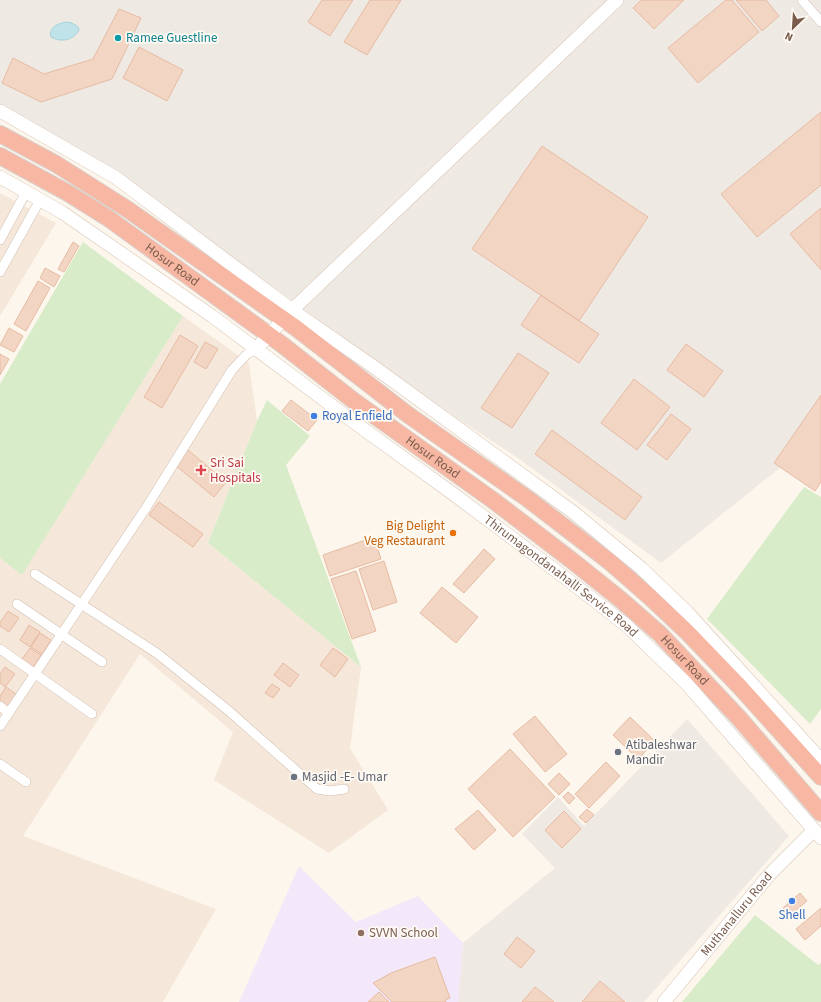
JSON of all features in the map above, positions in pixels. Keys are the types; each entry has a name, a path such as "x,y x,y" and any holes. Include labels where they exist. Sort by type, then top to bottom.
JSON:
{"highway":[{"name":"Hosur Road","path":"0,134 56,164 288,315 407,414 528,499 610,562 688,633 740,687 821,777"},
{"name":"Hosur Road","path":"0,156 68,193 108,218 269,335 354,401 494,501 570,558 660,634 739,718 821,813"}],"street":[{"path":"0,726 146,508 232,370 247,354 260,352 269,335 288,315 617,0"},
{"path":"802,0 821,22"},
{"path":"0,112 115,177 288,315 374,367 573,512 641,568 687,612 821,760"},
{"name":"Thirumagondanahalli Service Road","path":"0,177 63,213 212,316 544,562 626,625 686,683 817,834"},
{"path":"0,240 26,192"},
{"path":"0,272 40,200"},
{"path":"35,574 158,654 229,711 317,788 330,792 344,789"},
{"path":"17,604 102,662"},
{"path":"0,649 92,714"},
{"path":"0,706 9,713"},
{"path":"0,764 26,782"},
{"name":"Muthanalluru Road","path":"664,1002 769,875 817,834"}],"shaded area":[{"path":"0,0 821,0 821,435 661,563 515,456 455,417 115,174 0,109"},
{"path":"0,193 56,223 0,316"},
{"path":"183,316 249,363 257,421 208,543 361,667 350,748 388,810 329,853 214,780 233,732 140,654 23,836 216,909 163,1002 0,1002 0,558 22,574"},
{"path":"687,719 789,836 644,1002 458,1002 463,943 555,868 522,834 558,797 584,826"},
{"name":"SVVN School","path":"299,866 356,922 418,896 463,943 458,1002 239,1002"}],"green space":[{"path":"83,242 183,316 22,575 0,558 0,384"},
{"path":"267,400 310,436 286,465 361,667 208,543 257,421"},
{"path":"804,487 821,497 821,709 810,724 707,619"},
{"path":"755,915 818,965 821,963 821,1002 682,1002"}],"water":[{"path":"67,22 78,27 79,30 74,36 67,40 59,40 51,37 51,31 55,26"}],"building":[{"path":"322,0 353,0 330,36 308,22"},
{"path":"370,0 401,0 367,55 344,42"},
{"path":"641,0 684,0 654,29 633,8"},
{"path":"726,0 732,0 759,32 698,83 668,48"},
{"path":"736,0 766,0 779,16 762,31"},
{"name":"Ramee Guestline","path":"119,9 141,18 112,79 41,102 2,83 13,58 44,74 93,59"},
{"path":"139,47 183,70 167,101 123,78"},
{"path":"821,112 821,185 757,237 721,194"},
{"path":"542,146 648,217 579,321 472,249"},
{"path":"821,208 821,270 790,234"},
{"path":"73,242 79,246 64,272 58,269"},
{"path":"45,268 60,276 54,287 40,278"},
{"path":"38,281 50,288 26,331 14,324"},
{"path":"541,295 599,334 579,363 521,325"},
{"path":"9,328 23,336 14,352 0,345"},
{"path":"180,335 198,346 162,408 144,397"},
{"path":"205,342 218,349 206,369 194,362"},
{"path":"686,344 723,371 704,397 667,370"},
{"path":"518,353 549,373 512,428 481,408"},
{"path":"0,354 9,359 0,375"},
{"path":"634,379 670,407 637,450 601,423"},
{"path":"821,395 821,482 815,491 774,463"},
{"path":"291,400 317,420 308,431 282,411"},
{"path":"671,414 691,429 667,460 647,445"},
{"path":"552,430 642,497 625,520 535,454"},
{"path":"188,450 226,482 214,497 175,465"},
{"path":"159,502 203,534 193,547 149,515"},
{"path":"374,537 381,559 330,576 323,555"},
{"path":"484,549 495,559 464,593 453,584"},
{"path":"384,561 397,602 373,610 359,569"},
{"path":"356,571 376,631 352,639 331,579"},
{"path":"442,587 478,617 456,643 420,613"},
{"path":"8,611 19,618 9,632 0,626 0,623"},
{"path":"29,625 40,632 30,647 20,640"},
{"path":"40,633 51,640 42,654 31,647"},
{"path":"30,648 41,655 32,669 20,662"},
{"path":"333,648 348,659 335,677 320,665"},
{"path":"283,663 299,675 290,687 274,675"},
{"path":"5,667 15,674 5,687 0,683 0,674"},
{"path":"272,684 280,689 273,698 265,693"},
{"path":"6,687 17,695 7,710 0,705 0,696"},
{"path":"535,716 567,754 545,772 513,734"},
{"path":"630,717 655,741 638,759 613,735"},
{"path":"510,749 555,797 513,837 468,789"},
{"path":"606,762 620,776 589,808 575,794"},
{"path":"559,773 570,784 559,795 548,784"},
{"path":"568,792 575,798 569,804 563,797"},
{"path":"587,809 594,815 586,823 579,817"},
{"path":"478,810 496,830 474,850 455,829"},
{"path":"564,811 581,829 562,848 545,830"},
{"path":"800,893 807,901 789,916 783,908"},
{"path":"821,908 821,926 805,940 796,929"},
{"path":"517,937 535,951 521,968 504,954"},
{"path":"435,957 450,998 445,1000 446,1002 392,1002 373,983 391,973"},
{"path":"600,981 625,1002 582,1002"},
{"path":"535,987 554,1002 522,1002"},
{"path":"379,992 389,1002 368,1002"}],"place":[{"name":"Ramee Guestline","path":"118,38"},
{"name":"Royal Enfield","path":"314,416"},
{"name":"Sri Sai Hospitals","path":"201,470"},
{"name":"Big Delight Veg Restaurant","path":"453,533"},
{"name":"Atibaleshwar Mandir","path":"618,752"},
{"name":"Masjid -E- Umar","path":"294,777"},
{"name":"Shell","path":"792,901"},
{"name":"SVVN School","path":"361,933"}]}
